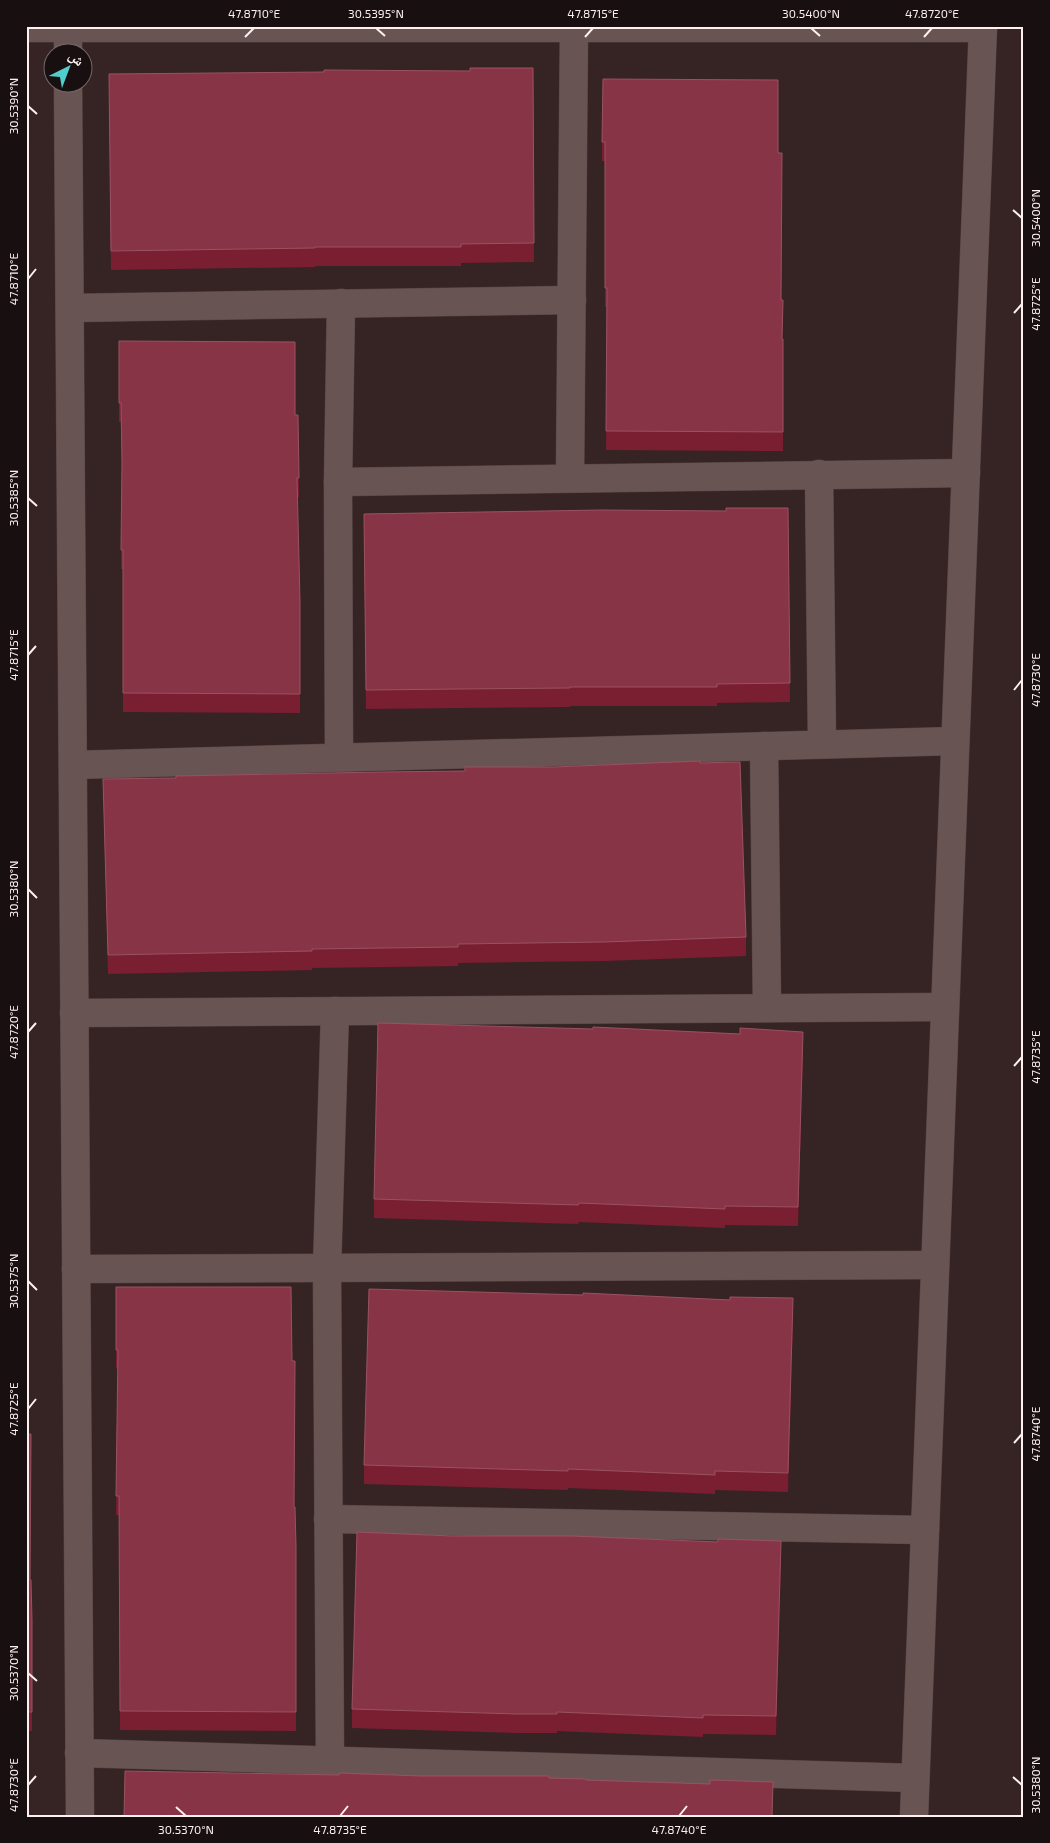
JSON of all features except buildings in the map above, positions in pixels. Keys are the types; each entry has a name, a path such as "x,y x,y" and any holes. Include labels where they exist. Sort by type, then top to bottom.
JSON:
{"street":[{"path":"26,28 68,35 318,27 983,27 914,1817"},
{"path":"570,478 574,27"},
{"path":"68,92 80,1817"},
{"path":"70,308 572,300"},
{"path":"339,757 338,482 341,303"},
{"path":"338,482 966,473"},
{"path":"819,474 822,744"},
{"path":"73,765 955,741"},
{"path":"764,746 767,1008"},
{"path":"74,1013 945,1007"},
{"path":"330,1761 327,1268 335,1011"},
{"path":"76,1269 935,1265"},
{"path":"328,1519 925,1530"},
{"path":"79,1753 915,1778"}]}
